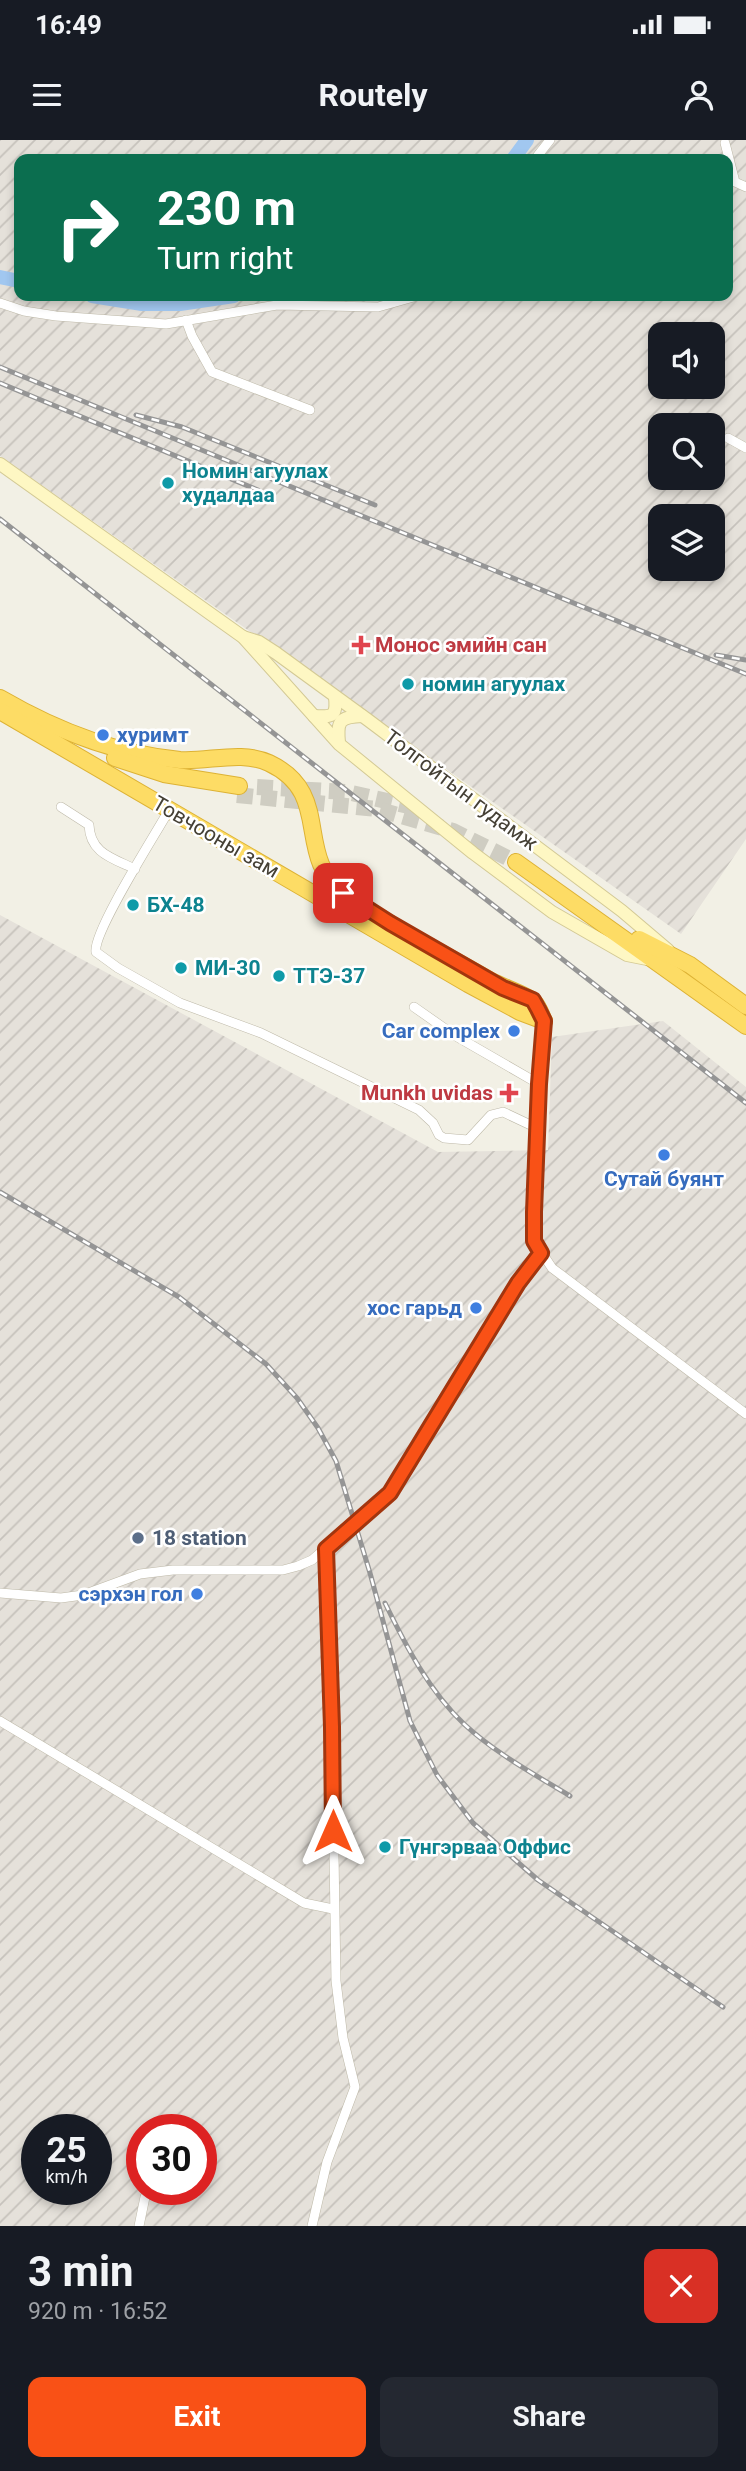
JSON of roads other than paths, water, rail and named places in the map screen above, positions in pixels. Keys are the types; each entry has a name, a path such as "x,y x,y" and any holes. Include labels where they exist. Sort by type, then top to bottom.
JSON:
{"highway":[{"path":"0,698 31,716 83,738 154,757 191,760 250,757 278,768 294,780 306,797 312,818 317,858 336,888 390,923 503,988 533,1000 544,1021"},
{"name":"Товчооны зам","path":"0,711 468,984 520,1012 544,1021"},
{"path":"83,738 104,755 164,774 238,791 176,787 100,762 87,763"},
{"path":"746,1006 690,965 647,944 517,856 653,960 746,1026"}],"main road":[{"name":"Толгойтын гудамж","path":"0,464 243,637 339,744 395,791 552,912 627,955 653,960"},
{"name":"Толгойтын гудамж","path":"243,637 259,642 362,716 622,911 672,954"},
{"path":"313,716 328,717 333,714 336,709 335,697"},
{"path":"339,744 339,723 347,718 362,716"}],"street":[{"path":"539,154 550,140"},
{"path":"725,143 728,154"},
{"path":"733,171 736,182 746,187"},
{"path":"0,303 24,311 56,316 166,324 277,305 378,307 399,301"},
{"path":"187,320 192,336 212,372 310,410"},
{"path":"728,438 746,448"},
{"path":"61,807 89,825 90,839 98,850 135,869"},
{"path":"169,810 105,923 95,946 96,952 118,968 180,1003 261,1032 419,1110 444,1138 468,1140 491,1115 503,1112 539,1129"},
{"path":"414,1007 454,1035 539,1084"},
{"path":"544,1021 539,1084 534,1241 552,1268 660,1352 746,1414"},
{"path":"0,1592 61,1598 83,1595 140,1574 173,1570 283,1570 312,1560 390,1493 518,1283 541,1253"},
{"path":"312,2226 327,2162 355,2087 343,2038 336,1981 326,1549"},
{"path":"0,1721 304,1903 333,1909"},
{"path":"139,2226 143,2205"}],"waterway":[{"path":"517,154 527,140"},
{"path":"0,277 14,280"},
{"path":"123,301 142,304 200,301"}],"tunnel":[{"path":"257,787 347,792 422,809"},
{"path":"237,795 377,809 453,831 516,862"}],"railway":[{"path":"0,367 746,674"},
{"path":"0,383 258,490"},
{"path":"136,415 182,427 375,505"},
{"path":"0,519 746,1103"},
{"path":"716,655 746,660"},
{"path":"0,1192 179,1297 266,1364 297,1398 336,1461 410,1721 437,1775 473,1823 538,1880 723,2007"},
{"path":"385,1603 419,1667 451,1711 515,1763 570,1796"}],"place":[{"name":"Номин агуулах худалдаа","path":"168,483"},
{"name":"Монос эмийн сан","path":"361,645"},
{"name":"номин агуулах","path":"408,684"},
{"name":"хуримт","path":"103,735"},
{"name":"БХ-48","path":"133,905"},
{"name":"МИ-30","path":"181,968"},
{"name":"ТТЭ-37","path":"279,976"},
{"name":"Car complex","path":"514,1031"},
{"name":"Munkh uvidas","path":"509,1093"},
{"name":"Сутай буянт","path":"664,1155"},
{"name":"хос гарьд","path":"476,1308"},
{"name":"18 station","path":"138,1538"},
{"name":"сэрхэн гол","path":"197,1594"},
{"name":"Гүнгэрваа Оффис","path":"385,1847"}]}
